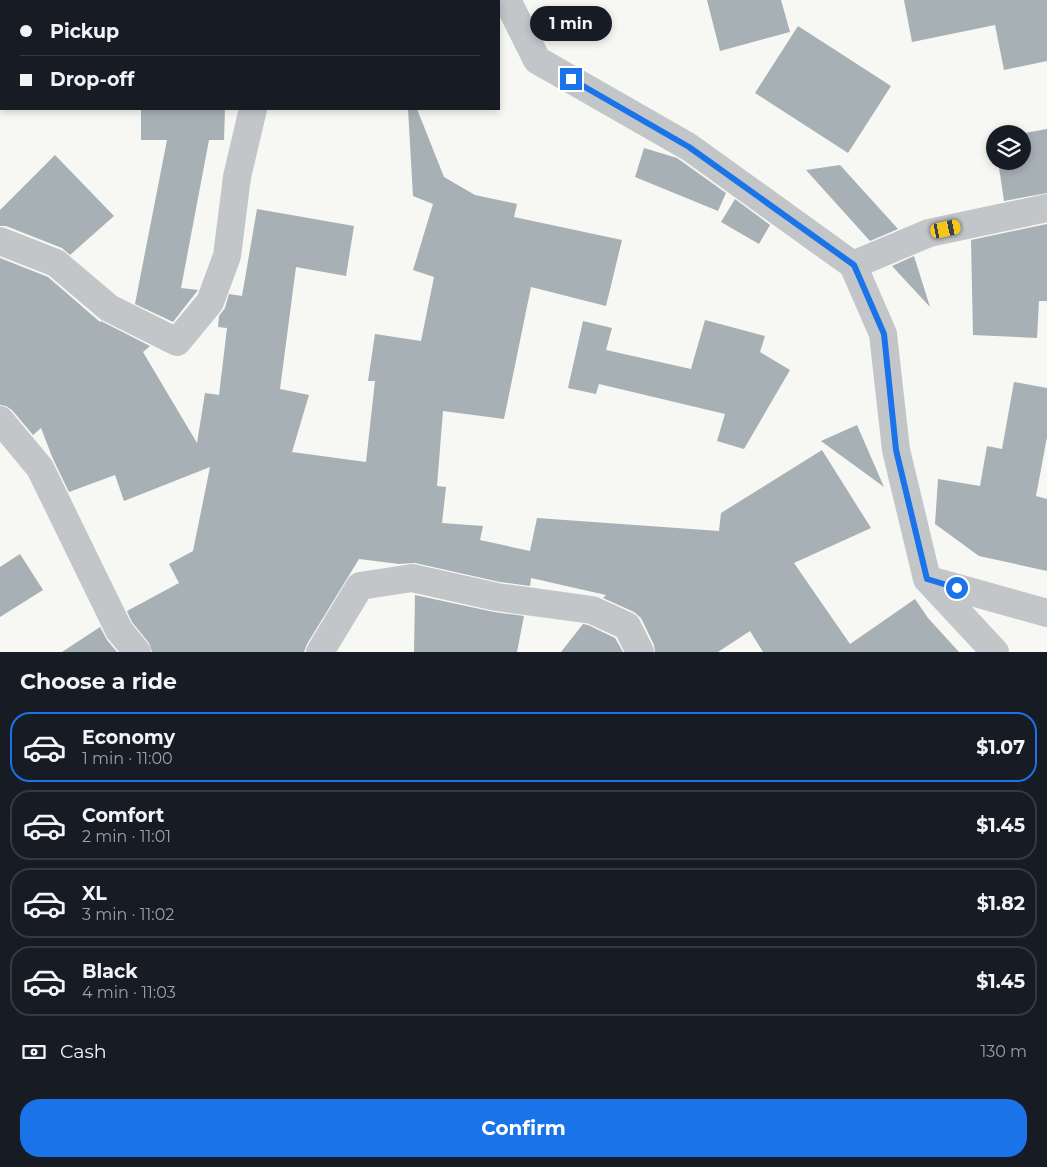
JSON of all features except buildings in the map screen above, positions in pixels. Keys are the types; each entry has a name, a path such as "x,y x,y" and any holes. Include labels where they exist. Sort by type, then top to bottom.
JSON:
{"street":[{"path":"507,0 537,60 689,147 854,265 884,334 896,450 927,579 995,652"},
{"path":"0,241 56,263 109,308 177,342 210,302 227,256 238,177 253,110"},
{"path":"854,265 929,233 1047,208"},
{"path":"0,420 40,468 119,630 137,652"},
{"path":"320,652 360,586 412,578 497,597 592,610 627,626 640,652"},
{"path":"927,579 1047,613"}],"route":[{"path":"571,79 689,147 854,265 884,334 896,450 927,579 957,588"}]}
